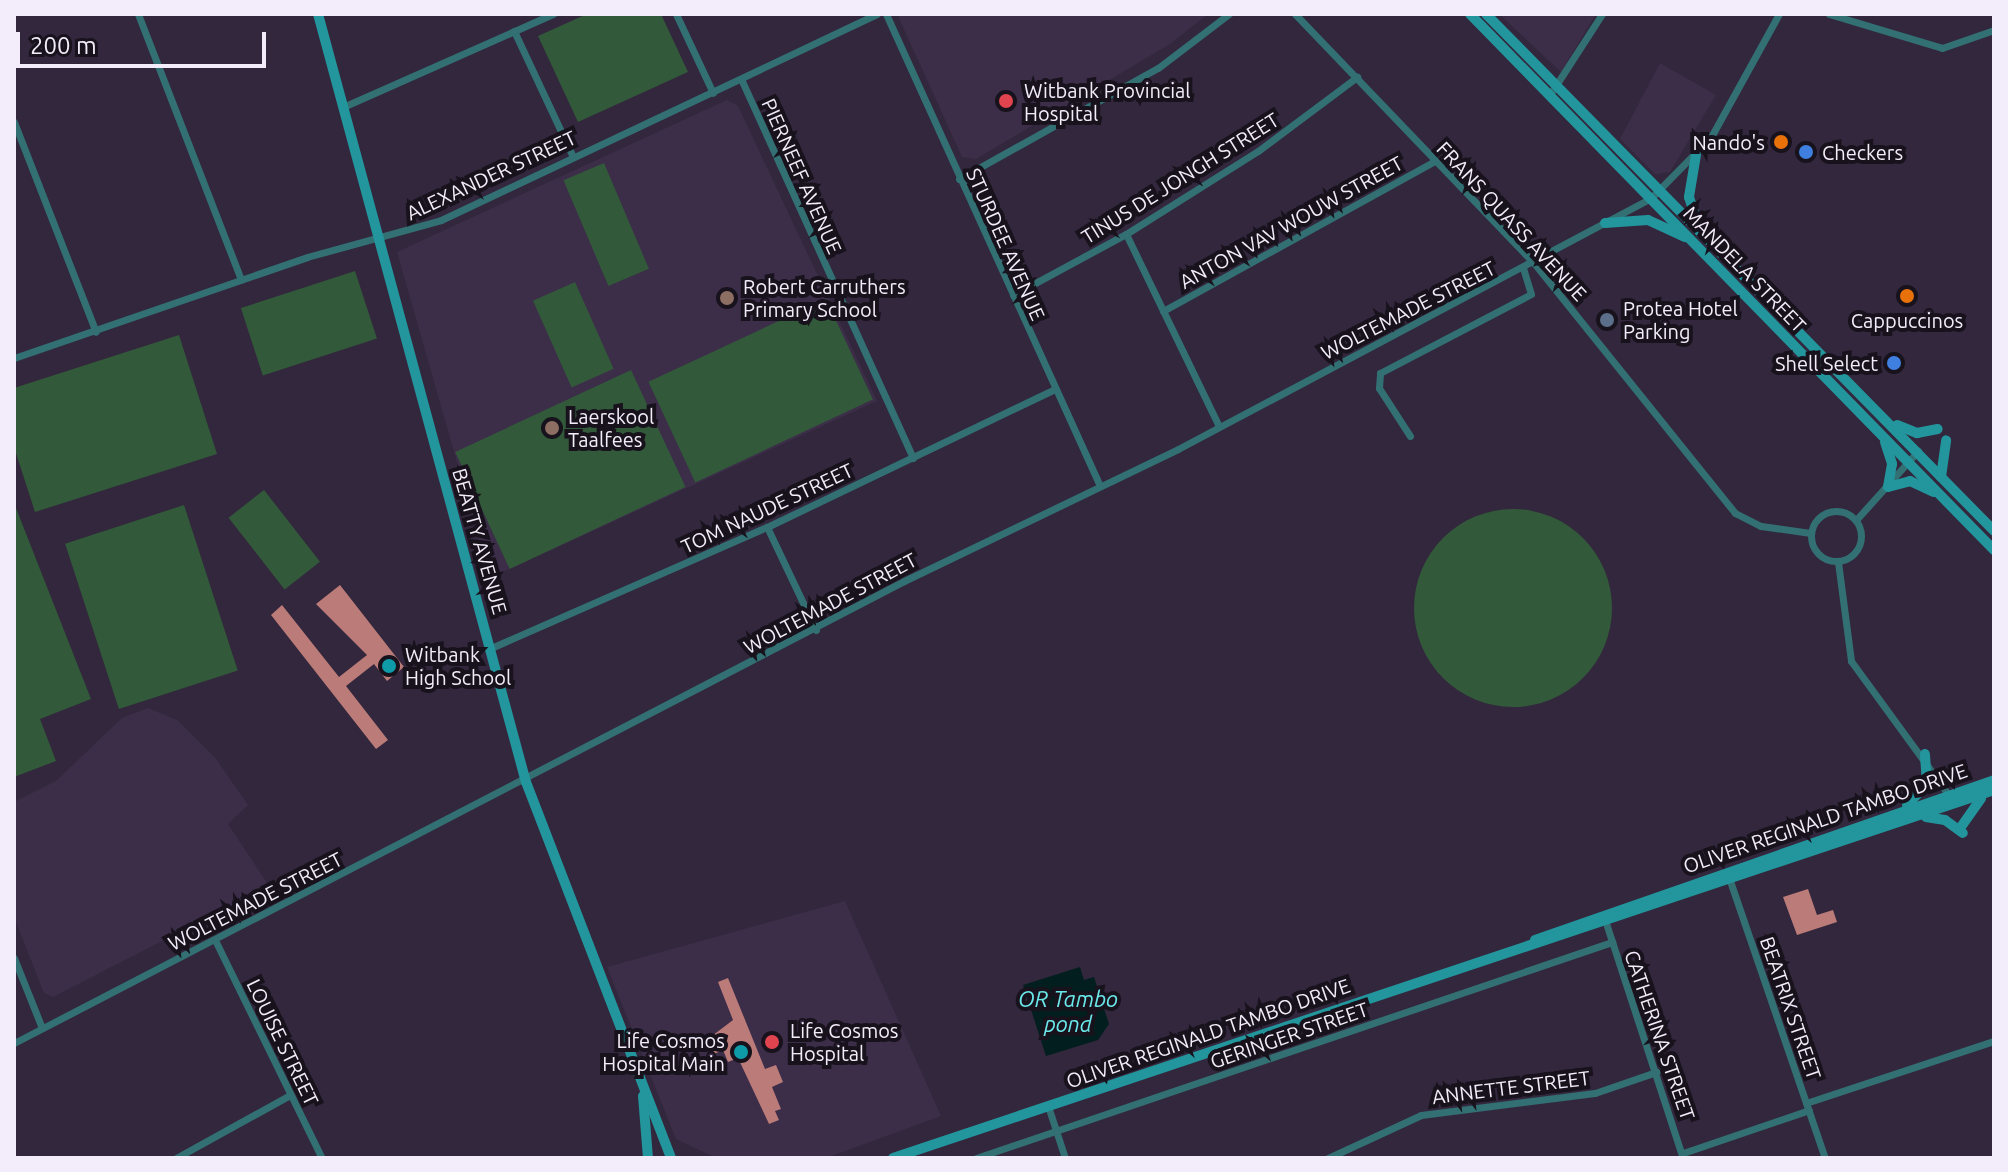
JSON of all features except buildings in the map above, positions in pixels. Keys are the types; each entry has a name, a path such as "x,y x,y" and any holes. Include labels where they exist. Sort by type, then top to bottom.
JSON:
{"main road":[{"name":"BEATTY AVENUE","path":"318,14 526,782 669,1153"},
{"name":"MANDELA STREET","path":"1470,14 1549,96 1655,194 1702,232 1994,531"},
{"name":"MANDELA STREET","path":"1486,14 1560,87 1694,242 1994,550"},
{"path":"1696,155 1689,197 1702,232"},
{"path":"1605,223 1648,220 1694,242"},
{"path":"1882,415 1912,433 1938,429"},
{"path":"1881,433 1892,459 1888,487 1910,481 1940,494"},
{"path":"1941,477 1946,440"},
{"path":"1896,812 1926,788 1925,754"},
{"name":"OLIVER REGINALD TAMBO DRIVE","path":"1728,874 1919,817 1994,780"},
{"path":"1919,817 1945,820 1962,830 1968,811 1991,791"},
{"name":"OLIVER REGINALD TAMBO DRIVE","path":"893,1158 1604,917 1896,812 1991,791"},
{"path":"641,1081 648,1158"},
{"path":"669,1153 677,1158"}],"street":[{"path":"138,14 241,280"},
{"path":"343,107 553,14"},
{"path":"676,14 713,93"},
{"name":"ALEXANDER STREET","path":"14,358 241,280 441,220 572,155 742,81 877,14"},
{"name":"STURDEE AVENUE","path":"886,14 1053,390 1100,486"},
{"path":"959,179 1158,68 1229,14"},
{"name":"FRANS QUASS AVENUE","path":"1295,14 1534,263 1741,518 1811,533"},
{"path":"1549,96 1560,87 1602,14"},
{"name":"WOLTEMADE STREET","path":"14,1043 1219,426 1534,263 1655,194 1696,155 1779,14"},
{"path":"1829,14 1942,48 1994,30"},
{"path":"514,31 572,155"},
{"name":"TINUS DE JONGH STREET","path":"1013,295 1126,234 1258,151 1357,77"},
{"name":"PIERNEEF AVENUE","path":"742,81 913,458"},
{"path":"14,122 96,332"},
{"name":"ANTON VAV WOUW STREET","path":"1163,311 1435,161"},
{"path":"1126,234 1219,426"},
{"path":"1410,436 1379,388 1380,373 1531,294 1523,268"},
{"name":"TOM NAUDE STREET","path":"491,648 767,527 1053,390"},
{"path":"1856,520 1922,456"},
{"path":"1838,562 1815,550 1811,533 1830,511 1856,520"},
{"path":"1838,562 1861,543 1856,520"},
{"path":"767,527 816,630"},
{"path":"1838,562 1851,661 1925,754 1951,800"},
{"name":"BEATRIX STREET","path":"1728,874 1825,1158"},
{"name":"CATHERINA STREET","path":"1604,917 1683,1156"},
{"name":"LOUISE STREET","path":"215,940 322,1158"},
{"name":"GERINGER STREET","path":"976,1158 1612,942"},
{"path":"15,963 42,1028"},
{"path":"1683,1156 1808,1106 1994,1041"},
{"name":"ANNETTE STREET","path":"1328,1158 1421,1115 1595,1093 1656,1072"},
{"path":"176,1158 290,1095"},
{"path":"1048,1106 1065,1158"}],"shaded area":[{"name":"Witbank Provincial Hospital","path":"897,14 1208,14 1170,44 976,159 962,157"},
{"path":"1499,14 1596,14 1561,72"},
{"path":"1660,63 1716,95 1670,172 1655,174 1620,139"},
{"path":"727,100 738,106 877,401 490,578 397,252"},
{"path":"148,708 177,720 216,759 248,805 228,824 269,886 53,997 44,993 14,917 14,802 56,781 122,718"},
{"name":"Life Cosmos Hospital","path":"845,901 941,1116 826,1158 716,1158 676,1139 607,967"}],"green space":[{"path":"587,14 661,14 688,72 578,122 538,36"},
{"path":"604,163 649,269 608,286 563,180"},
{"path":"355,271 377,339 263,376 241,308"},
{"path":"575,282 614,369 572,387 533,301"},
{"path":"826,299 873,400 695,482 648,382"},
{"path":"179,335 217,454 35,512 14,447 14,388"},
{"path":"631,370 686,487 510,569 455,452"},
{"path":"264,490 320,562 285,589 229,518"},
{"path":"14,503 91,699 40,719 56,761 14,777"},
{"path":"184,505 238,670 119,709 65,544"},
{"path":"1513,509 1551,516 1583,538 1605,570 1612,608 1605,646 1583,678 1551,700 1513,707 1475,700 1443,678 1421,646 1414,608 1421,570 1443,538 1475,516"}],"water":[{"name":"OR Tambo pond","path":"1080,967 1084,980 1094,977 1109,1024 1098,1040 1046,1056 1023,985"}],"place":[{"name":"Witbank Provincial Hospital","path":"1006,101"},
{"name":"Nando's","path":"1781,142"},
{"name":"Checkers","path":"1806,152"},
{"name":"Cappuccinos","path":"1907,296"},
{"name":"Robert Carruthers Primary School","path":"727,298"},
{"name":"Protea Hotel Parking","path":"1607,320"},
{"name":"Shell Select","path":"1894,363"},
{"name":"Laerskool Taalfees","path":"552,428"},
{"name":"Witbank High School","path":"389,666"},
{"name":"Life Cosmos Hospital","path":"772,1042"},
{"name":"Life Cosmos Hospital Main","path":"741,1052"}]}
